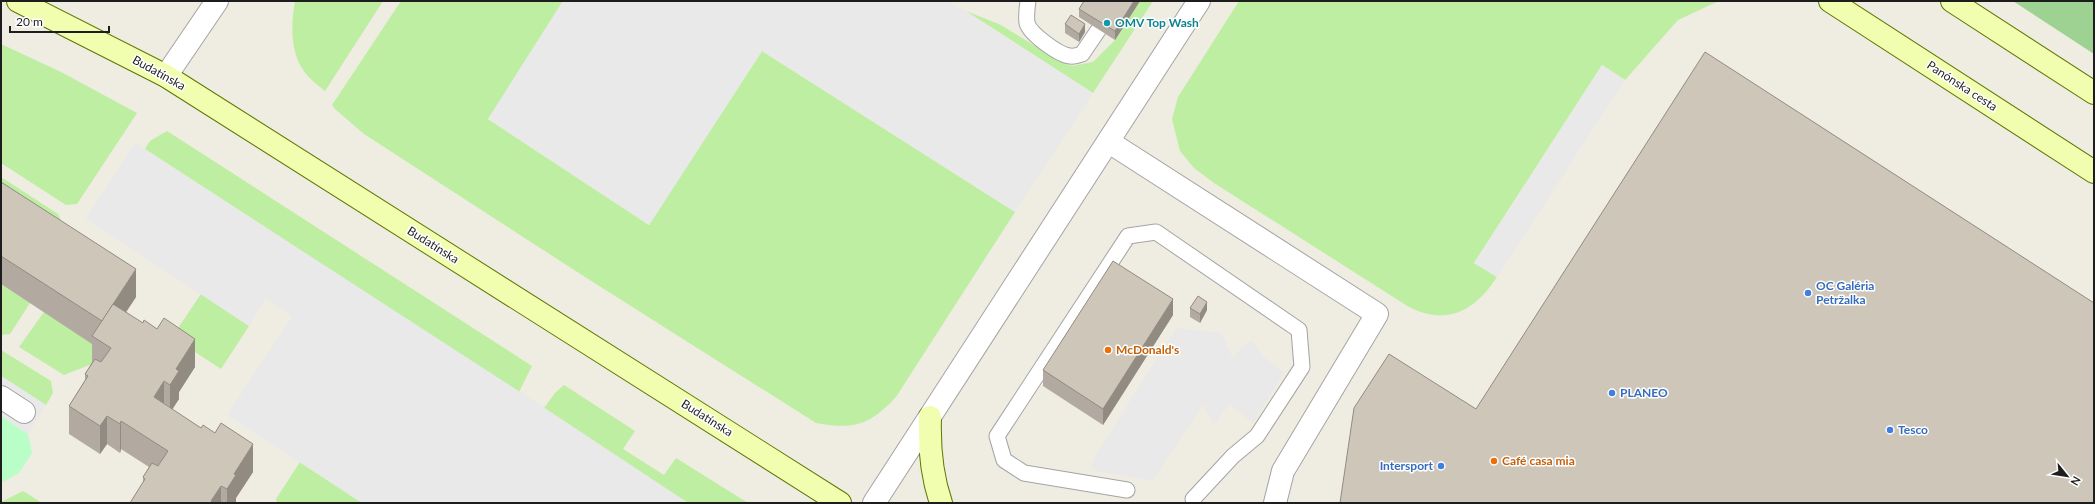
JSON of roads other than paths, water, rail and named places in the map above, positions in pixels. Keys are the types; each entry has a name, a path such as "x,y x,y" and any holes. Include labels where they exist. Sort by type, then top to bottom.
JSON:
{"street":[{"name":"Budatínska","path":"18,1 166,76 840,503"},
{"path":"166,76 217,1"},
{"path":"874,503 1199,1"},
{"name":"Panónska cesta","path":"1830,1 2094,172"},
{"path":"1952,1 2094,92"},
{"path":"1109,142 1377,314 1283,471 1275,503"},
{"path":"1,397 24,412"},
{"path":"930,417 931,460 941,503"}],"lane":[{"path":"1028,1 1027,24 1031,30 1046,44 1064,55 1071,56 1082,54 1099,29"},
{"path":"1128,490 1024,474 1004,460 997,436 1128,236 1156,232 1299,330 1302,367 1257,436 1233,456 1193,499"}],"place":[{"name":"OMV Top Wash","path":"1107,23"},
{"name":"OC Galéria Petržalka","path":"1808,293"},
{"name":"McDonald's","path":"1108,350"},
{"name":"PLANEO","path":"1612,393"},
{"name":"Tesco","path":"1890,430"},
{"name":"Café casa mia","path":"1494,461"},
{"name":"Intersport","path":"1441,466"}]}
